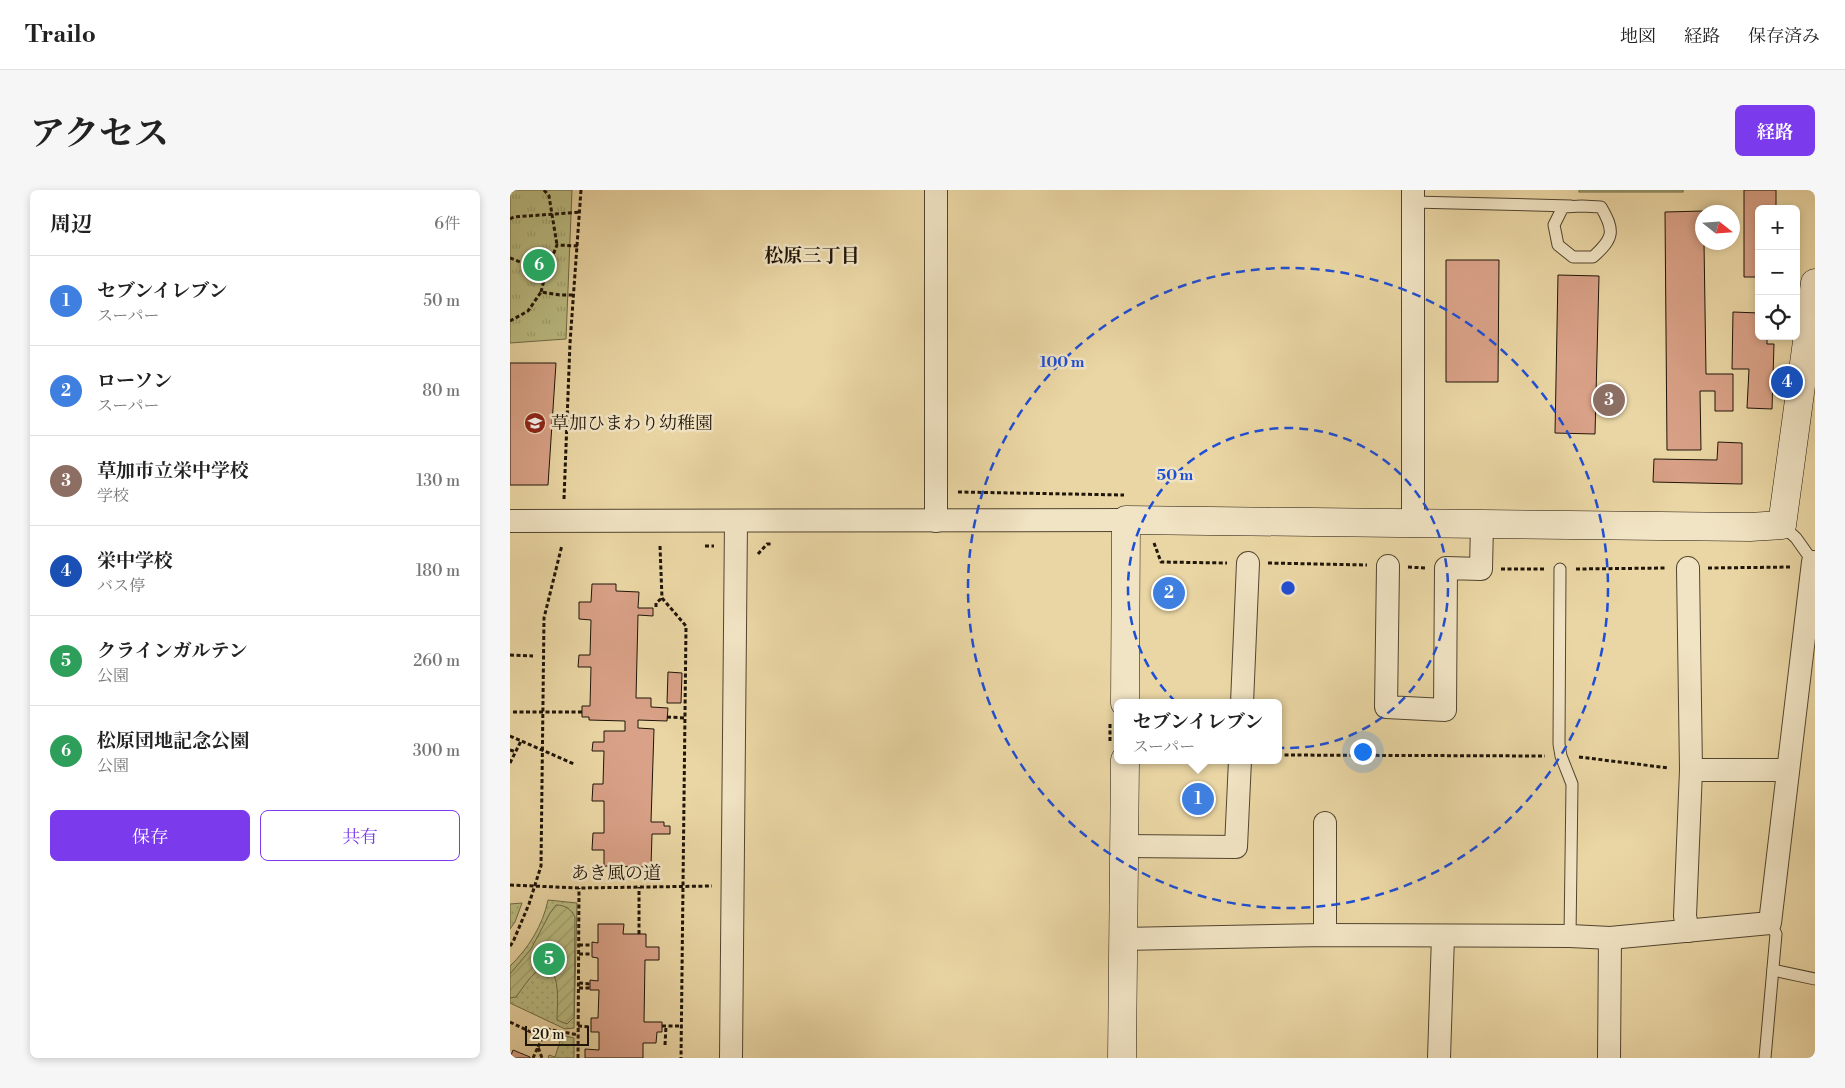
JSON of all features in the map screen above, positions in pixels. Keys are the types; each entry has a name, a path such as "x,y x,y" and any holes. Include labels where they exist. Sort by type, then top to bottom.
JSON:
{"street":[{"path":"936,190 936,522"},
{"path":"1412,523 1413,196"},
{"path":"510,522 1126,520 1750,527 1782,525 1810,356 1815,282"},
{"path":"1125,699 1126,520"},
{"path":"731,1058 736,521"},
{"path":"1388,566 1386,707 1444,710 1446,568 1481,569 1482,524"},
{"path":"1242,699 1248,563"},
{"path":"1688,568 1690,770 1685,916 1688,931"},
{"path":"1123,940 1325,935 1570,936 1610,938 1770,923 1813,571"},
{"path":"1122,1058 1125,764"},
{"path":"1124,846 1236,847 1240,764"},
{"path":"1690,770 1788,770"},
{"path":"1324,823 1325,935"},
{"path":"1439,1058 1443,936"},
{"path":"1609,1058 1610,938"}],"lane":[{"path":"1413,196 1601,207 1611,224 1608,244 1593,257 1573,257 1558,245 1554,225 1564,208 1582,206"},
{"path":"1782,525 1796,538 1813,571"},
{"path":"1560,569 1561,756 1572,784 1570,936"},
{"path":"1765,1058 1776,934 1770,923"},
{"path":"1773,970 1815,979"}],"path":[{"path":"510,321 528,311 541,292 546,272 557,245 549,196 544,190"},
{"path":"564,501 570,343 581,190"},
{"path":"510,219 514,217 580,212"},
{"path":"557,245 578,246"},
{"path":"510,258 546,272"},
{"path":"541,292 574,295"},
{"path":"756,557 767,544 777,544"},
{"path":"510,946 529,904 541,866 544,618 562,545"},
{"path":"660,546 662,598 686,626 681,1058"},
{"path":"651,608 662,598"},
{"path":"510,655 533,656"},
{"path":"513,712 582,712"},
{"path":"667,717 685,718"},
{"path":"510,736 574,764"},
{"path":"510,764 521,741"},
{"path":"510,750 516,752"},
{"path":"1282,755 1561,756 1690,770"},
{"name":"あき風の道","path":"510,885 579,888 714,886"},
{"path":"639,934 640,887"},
{"path":"578,1058 579,888"},
{"path":"579,945 592,945"},
{"path":"579,954 592,954"},
{"path":"578,983 590,984"},
{"path":"578,988 590,988"},
{"path":"510,1022 543,1038"},
{"path":"578,1026 591,1027"},
{"path":"665,1045 664,1026 682,1026"},
{"path":"533,1058 547,1029 578,1035"},
{"path":"538,1047 542,1058"},
{"path":"578,1052 585,1052"}],"green space":[{"path":"510,190 572,190 566,339 510,343"},
{"path":"1579,190 1683,190 1683,192 1579,192"},
{"path":"548,900 577,903 574,1028 565,1029 510,1003 510,966 534,936"},
{"path":"522,903 515,922 510,929 510,904"},
{"path":"556,905 567,908 575,917 574,1017 567,1024 557,1020 558,999 556,983 551,972 547,969 537,971 516,997 510,998 510,974 531,949"},
{"path":"562,1035 574,1038 574,1058 548,1058 549,1055 555,1057"}],"building":[{"path":"1744,190 1776,190 1776,205 1755,205 1755,277 1744,277"},
{"path":"1695,211 1695,250 1704,250 1706,374 1733,374 1733,411 1715,411 1715,391 1700,391 1701,450 1667,450 1665,212"},
{"path":"1446,260 1499,260 1498,382 1446,382"},
{"path":"1558,275 1599,276 1595,434 1555,433"},
{"path":"1733,312 1755,313 1755,340 1767,340 1767,344 1774,344 1772,409 1747,408 1749,369 1732,369"},
{"name":"草加ひまわり幼稚園","path":"510,363 556,363 548,485 510,485"},
{"path":"1718,442 1742,443 1742,484 1653,482 1654,459 1717,460"},
{"path":"592,584 616,584 616,591 639,592 638,608 653,608 653,616 638,615 636,698 651,698 651,707 668,708 667,721 638,720 638,728 654,729 651,822 664,822 664,826 670,826 670,834 652,834 651,867 604,866 604,850 592,850 593,833 604,833 604,801 592,801 593,784 603,784 604,751 592,751 593,742 604,742 604,731 625,731 625,721 589,720 589,717 582,717 582,706 590,706 591,667 578,667 579,655 590,655 591,620 579,619 579,602 591,602"},
{"path":"668,672 682,673 681,703 667,703"},
{"path":"598,924 624,924 623,934 646,934 646,947 659,947 659,960 645,960 644,1022 662,1022 662,1032 657,1032 656,1043 643,1043 643,1058 585,1058 585,1049 599,1050 599,1032 591,1032 591,1018 598,1018 599,990 590,990 590,980 598,981 598,958 592,957 592,942 598,943"},
{"path":"513,1050 530,1057 530,1058 510,1058"}],"place":[{"name":"松原団地記念公園","path":"539,265"},
{"name":"栄中学校","path":"1787,382"},
{"name":"草加市立栄中学校","path":"1609,400"},
{"name":"草加ひまわり幼稚園","path":"535,423"},
{"name":"ローソン","path":"1169,593"},
{"name":"セブンイレブン","path":"1198,799"},
{"name":"クラインガルテン","path":"549,959"}],"district":[{"name":"松原三丁目","path":"812,256"}]}
